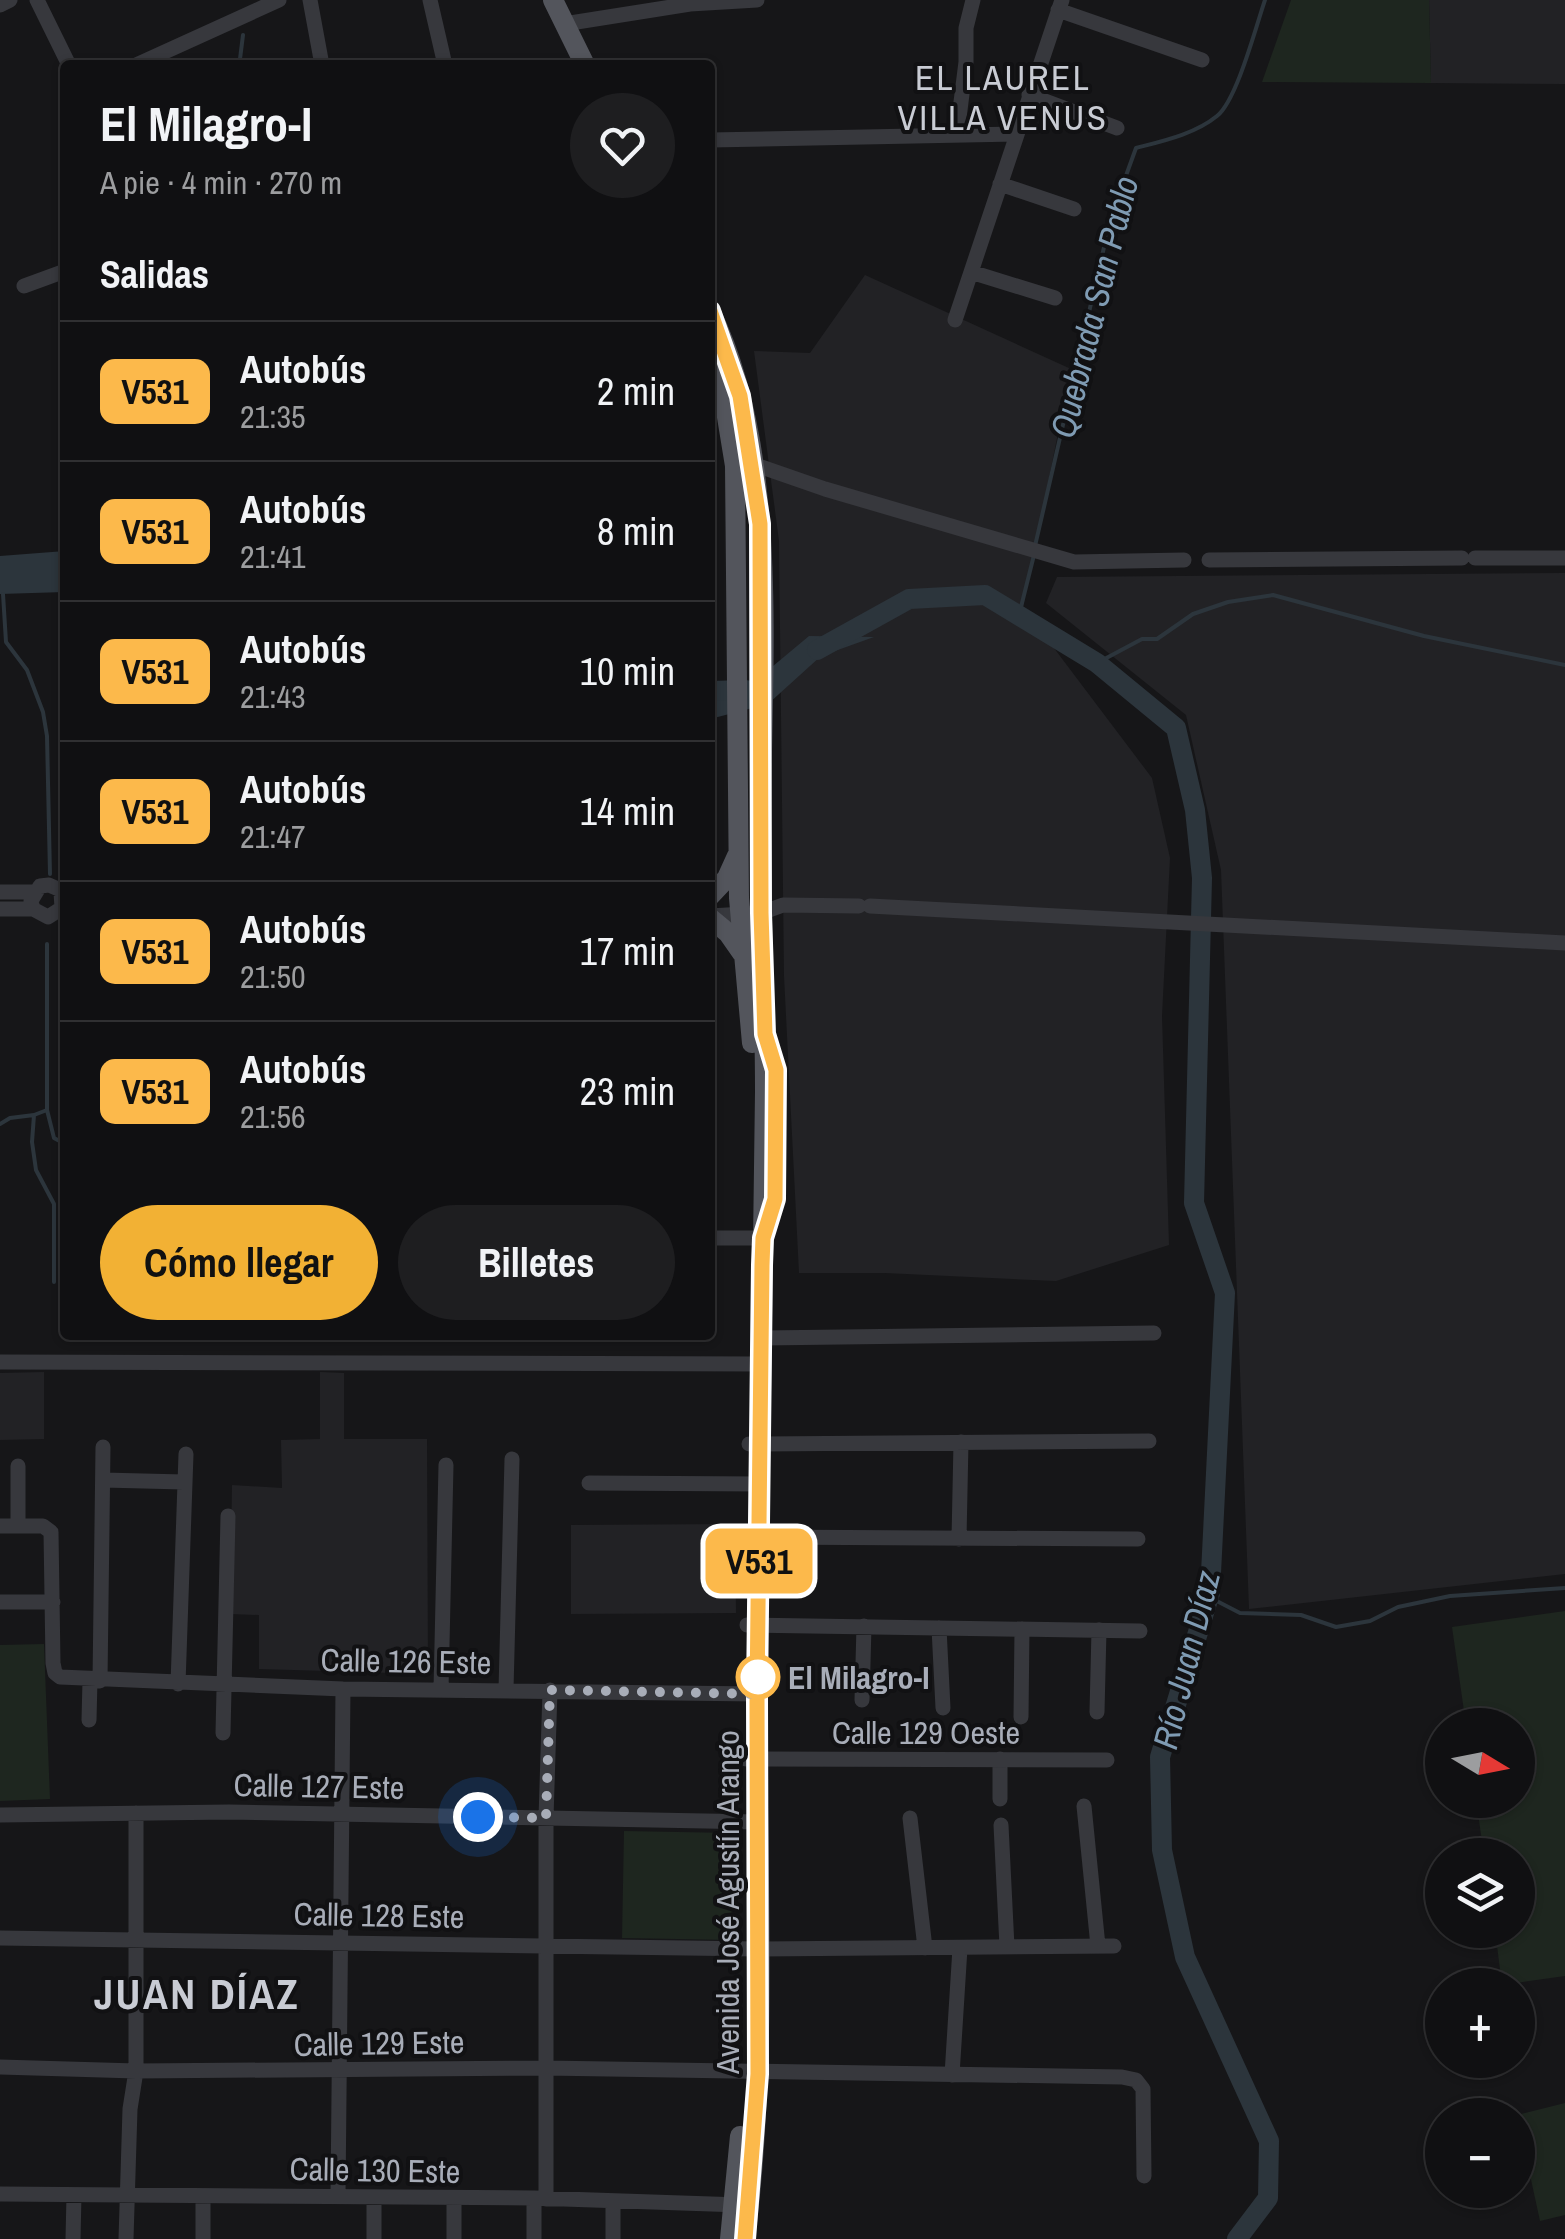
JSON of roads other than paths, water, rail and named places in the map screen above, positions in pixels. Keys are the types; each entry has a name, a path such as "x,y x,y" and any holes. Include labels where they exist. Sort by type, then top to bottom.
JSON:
{"main road":[{"path":"552,0 582,60"},
{"name":"Avenida José Agustín Arango","path":"715,324 738,386 760,524 760,745 744,956 763,1338 756,1364"},
{"name":"Avenida José Agustín Arango","path":"715,377 734,466 738,854 750,905 765,1017 757,1238 752,2074 742,2205 745,2239"},
{"path":"728,427 753,464 741,477 734,498"},
{"path":"715,892 738,854"},
{"path":"715,921 744,956"},
{"name":"Avenida José Agustín Arango","path":"730,2239 742,2205"}],"street":[{"path":"0,5 10,0"},
{"path":"37,0 67,60"},
{"path":"147,60 278,0"},
{"path":"310,0 321,60"},
{"path":"430,0 444,60"},
{"path":"564,24 689,2 756,0"},
{"path":"957,134 966,28 973,0"},
{"path":"956,320 1060,5 1202,60"},
{"path":"1029,96 1117,128"},
{"path":"715,140 1016,134"},
{"path":"1000,184 1074,209"},
{"path":"972,272 1054,298"},
{"path":"24,286 60,273"},
{"path":"753,464 1074,562 1184,560"},
{"path":"1209,560 1565,558"},
{"path":"0,892 34,892 48,885 60,897"},
{"path":"33,909 34,892"},
{"path":"715,899 750,905 864,906 1565,942"},
{"path":"0,910 33,909 48,917 60,903"},
{"path":"715,916 750,905"},
{"path":"715,1238 757,1238"},
{"path":"763,1338 1154,1333"},
{"path":"0,1362 756,1364"},
{"path":"755,1444 1149,1441"},
{"path":"959,1539 961,1442"},
{"path":"90,1720 95,1680 102,1448"},
{"path":"178,1684 186,1454"},
{"path":"506,1690 512,1460"},
{"path":"441,1690 446,1465"},
{"path":"18,1466 18,1526"},
{"path":"103,1480 184,1482"},
{"path":"590,1482 754,1483"},
{"path":"223,1733 228,1516"},
{"path":"0,1526 43,1526 50,1532 53,1602 0,1602"},
{"path":"754,1537 1138,1539"},
{"name":"Calle 126 Este","path":"53,1602 55,1673 60,1677 343,1689 752,1693"},
{"path":"753,1624 1140,1631"},
{"path":"862,1700 864,1626"},
{"path":"939,1628 943,1708"},
{"path":"1021,1716 1022,1629"},
{"path":"1098,1712 1100,1630"},
{"path":"338,2196 343,1689"},
{"path":"534,2239 540,2199 546,2068 550,1690"},
{"name":"Calle 129 Oeste","path":"752,1759 1107,1760"},
{"path":"1000,1759 1000,1799"},
{"name":"Calle 128 Este","path":"0,1938 751,1949 1106,1946 1084,1806"},
{"path":"126,2239 130,2109 136,2071 136,1813"},
{"name":"Calle 127 Este","path":"0,1815 136,1813 752,1822"},
{"path":"910,1818 925,1948"},
{"path":"1002,1825 1007,1947"},
{"path":"952,2076 960,1948"},
{"name":"Calle 129 Este","path":"0,2068 136,2071 546,2068 1122,2077 1136,2080 1143,2089 1144,2176"},
{"name":"Calle 130 Este","path":"0,2194 338,2196 742,2205"},
{"path":"73,2239 74,2195"},
{"path":"202,2239 203,2196"},
{"path":"374,2198 374,2239"},
{"path":"454,2199 454,2239"},
{"path":"613,2201 613,2239"}],"waterway":[{"name":"Quebrada San Pablo","path":"1035,546 1111,217 1136,148 1199,128 1217,116 1239,79 1265,0"},
{"path":"240,60 243,35"},
{"name":"Quebrada San Pablo","path":"1019,615 1034,555"},
{"path":"3,594 6,642 27,670 43,712 50,874"},
{"name":"Río Juan Díaz","path":"817,650 909,599 985,595 1097,663 1176,728 1195,810 1202,878 1194,1203 1225,1293 1210,1593 1160,1757 1162,1850 1185,1957 1269,2141 1268,2198 1237,2239"},
{"path":"1097,663 1142,639 1157,639 1193,614 1228,602 1273,595 1424,636 1565,665"},
{"name":"Río Juan Díaz","path":"715,691 746,690"},
{"path":"47,944 47,1110 54,1138 60,1141"},
{"path":"47,1110 34,1115 32,1142 36,1170 54,1204 54,1282"},
{"path":"0,1124 10,1118 34,1115"},
{"path":"1209,1597 1240,1613 1301,1615 1336,1627 1370,1621 1398,1607 1450,1596 1565,1588"}],"place":[{"name":"El Milagro-I","path":"758,1677"}],"district":[{"name":"EL LAUREL VILLA VENUS","path":"1003,97"},
{"name":"JUAN DÍAZ","path":"197,1994"}]}
